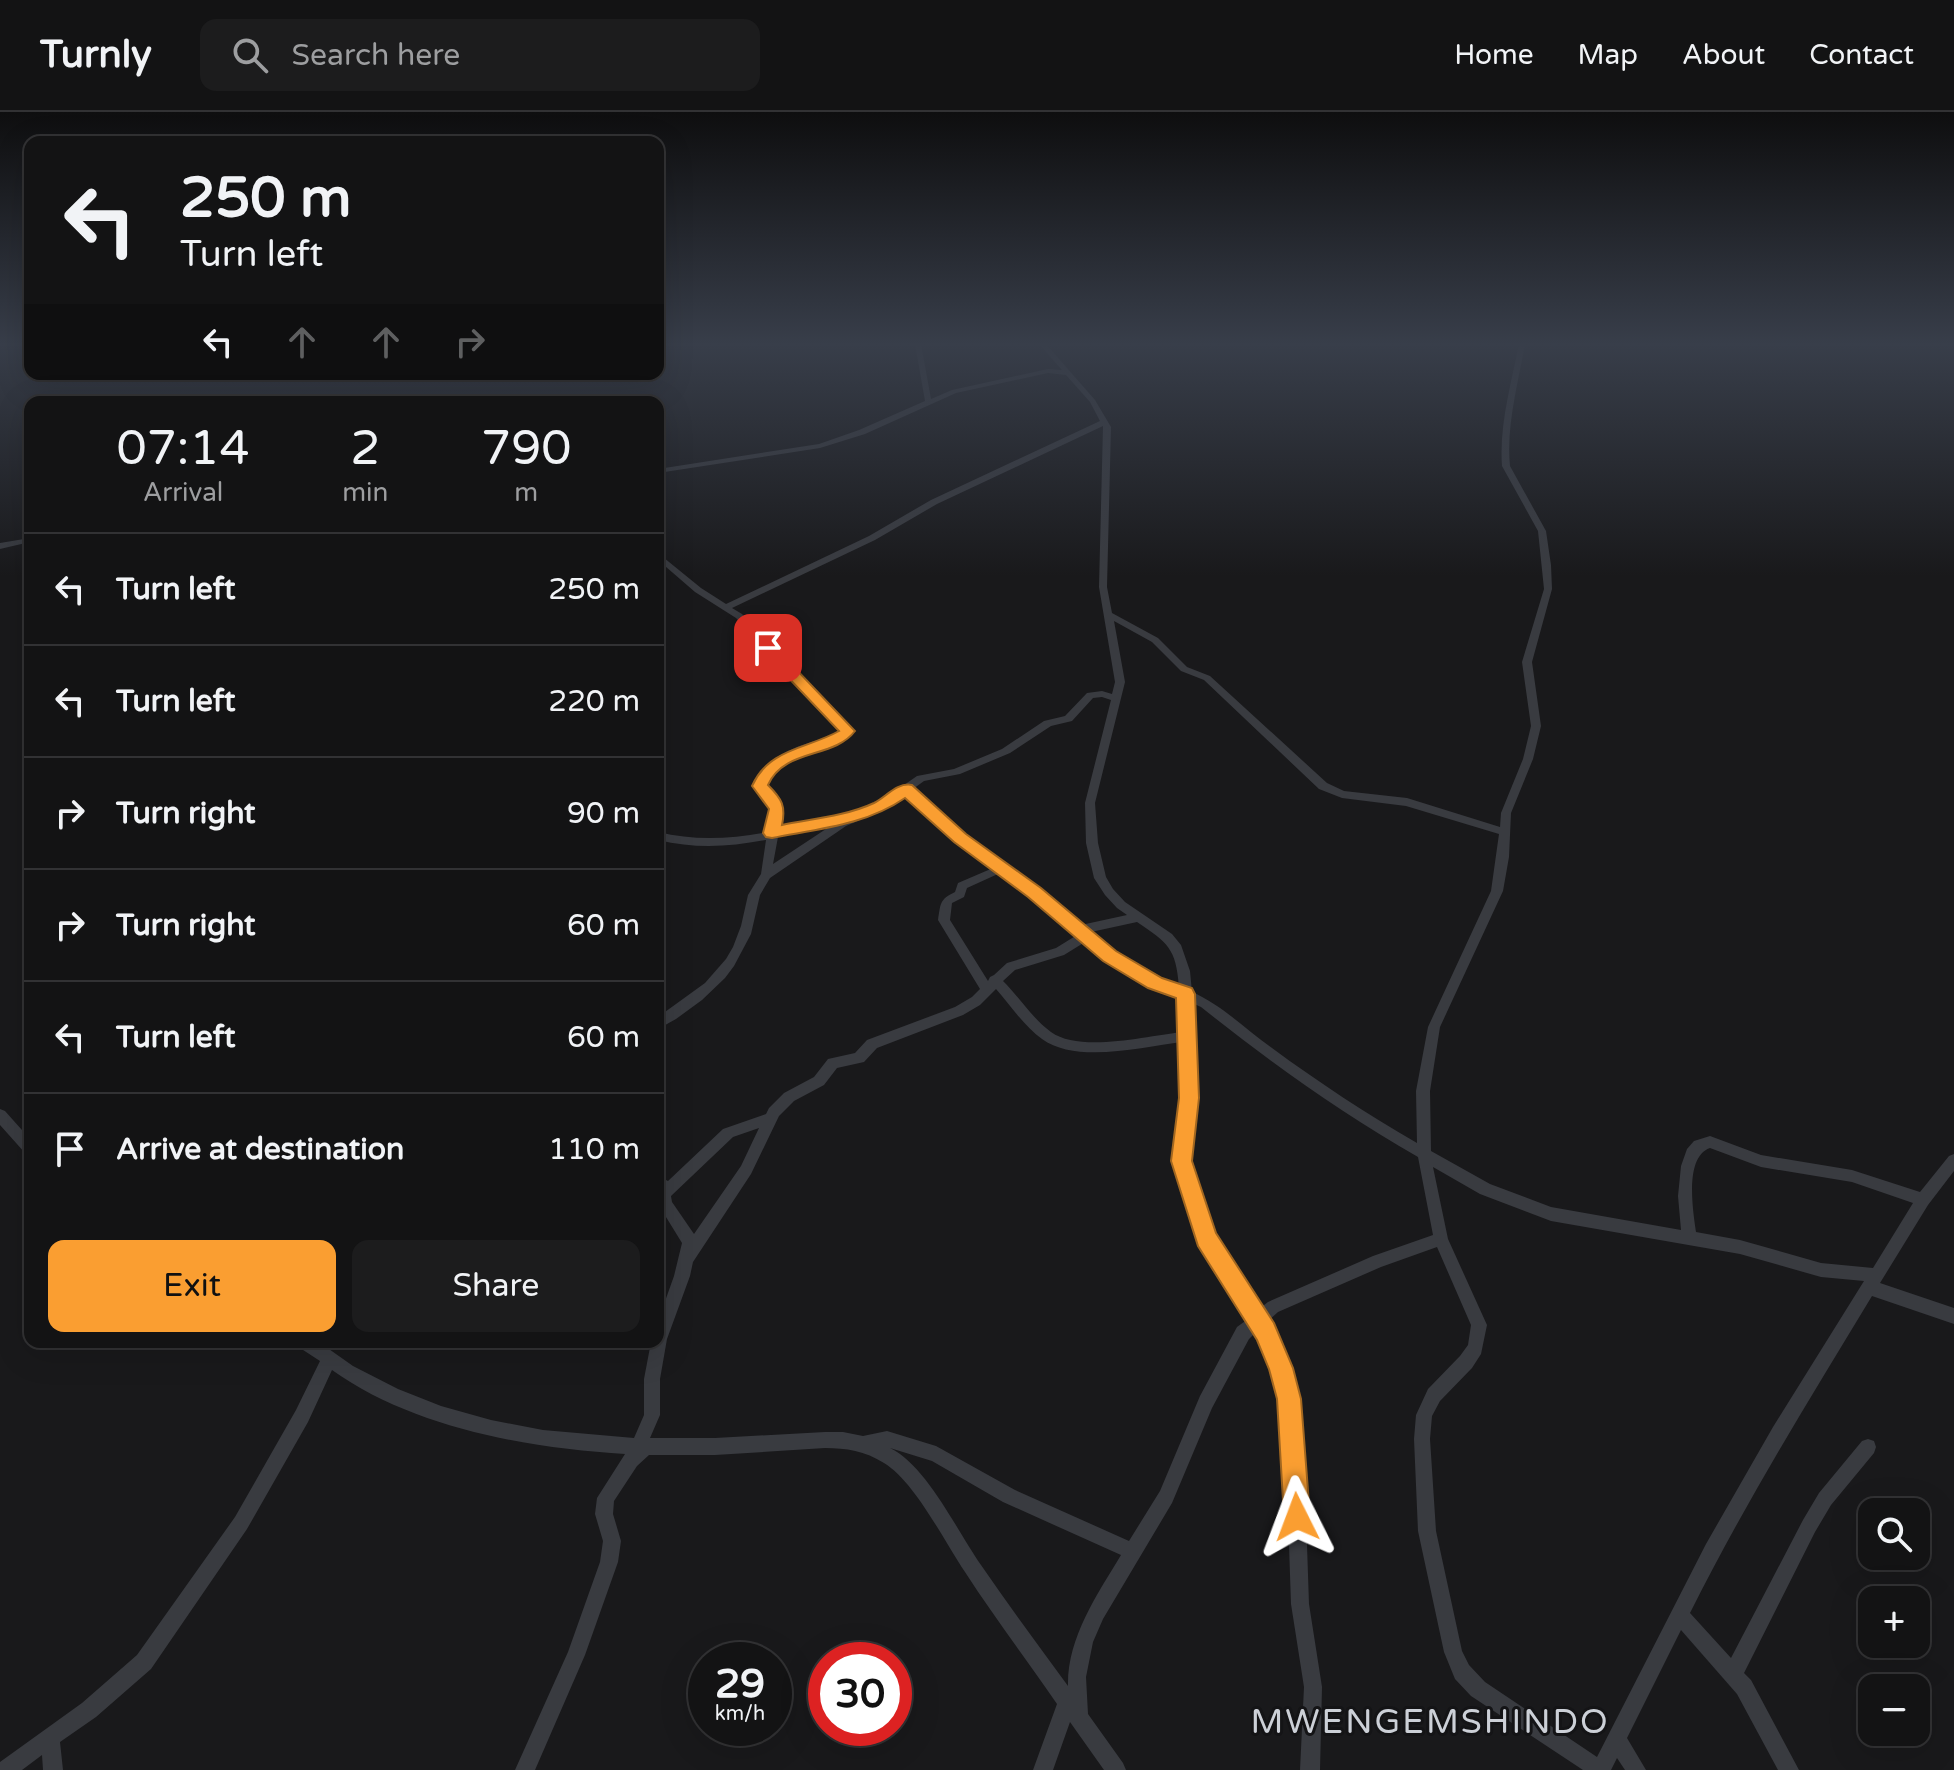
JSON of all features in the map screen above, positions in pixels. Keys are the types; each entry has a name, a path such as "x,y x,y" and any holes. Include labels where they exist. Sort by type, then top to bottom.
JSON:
{"street":[{"path":"664,470 820,446 885,421"},
{"path":"1508,421 1506,466 1542,531 1549,579 1527,662 1535,711 1533,742 1508,804 1502,868 1493,904 1434,1027 1423,1091 1424,1155 1441,1239 1479,1325 1475,1348 1466,1362 1434,1395 1424,1415 1427,1531 1453,1652 1462,1672 1478,1689 1601,1770 1719,1537 1872,1281 1923,1200 1954,1160"},
{"path":"727,607 872,538 934,502 1105,422 1107,458 1103,587 1119,661 1120,682 1098,767 1090,822 1100,878 1121,905 1168,937 1177,948 1184,971 1188,1036 1189,1098 1181,1161 1206,1238 1274,1347 1289,1399 1300,1604 1313,1687 1310,1770"},
{"path":"0,546 24,541"},
{"path":"664,561 698,590 727,607 816,695 847,731 842,736 788,755 765,774 760,786 777,809 766,875"},
{"path":"1108,614 1155,640 1184,669 1207,678 1323,786 1342,794 1407,802 1504,832"},
{"path":"664,1020 694,1001 729,964 745,934 758,885 766,875 842,823 882,806 921,778 950,774 1006,751 1048,723 1063,722 1073,716 1090,695 1116,698"},
{"path":"906,789 960,838 1084,933 1098,948 1155,983 1205,1003 1294,1071 1424,1155 1512,1202 1551,1214 1689,1236 1872,1281 1954,1316"},
{"path":"664,837 702,844 859,815"},
{"path":"1002,868 962,886 960,894 947,901 944,920 990,984 1019,1004 1032,1022 1059,1043 1101,1045 1188,1036"},
{"path":"664,1324 687,1257 746,1170 769,1119 789,1097 819,1081 833,1063 859,1058 872,1044 959,1011 976,1001 990,984 1017,963 1060,952 1084,933 1138,917"},
{"path":"0,1115 24,1142"},
{"path":"664,1191 728,1133 769,1119"},
{"path":"1689,1236 1686,1181 1689,1160 1695,1146 1701,1142 1710,1142 1781,1165 1871,1181 1923,1200"},
{"path":"664,1199 688,1237 687,1257"},
{"path":"1043,1770 1073,1709 1084,1642 1096,1613 1166,1497 1223,1365 1257,1318 1273,1307 1378,1261 1441,1239"},
{"path":"315,1348 365,1382 432,1410 544,1438 643,1446 821,1439 863,1444 887,1439 936,1454 1009,1496 1133,1552"},
{"path":"525,1770 576,1655 609,1562 612,1541 604,1514 606,1498 619,1475 643,1446 652,1415 652,1379 657,1348"},
{"path":"5,1770 127,1678 167,1631 241,1523 302,1416 329,1359"},
{"path":"863,1444 892,1458 916,1481 973,1569 1116,1770"},
{"path":"1733,1674 1825,1499 1868,1447"},
{"path":"1680,1615 1733,1674 1765,1722 1789,1770"},
{"path":"50,1739 53,1770"},
{"path":"1617,1739 1636,1770"}],"district":[{"name":"MWENGEMSHINDO","path":"1430,1721"}],"route":[{"path":"768,648 847,731 845,735 788,755 765,774 760,786 777,809 772,833 875,810 906,789 960,838 1078,927 1098,948 1155,983 1186,994 1189,1098 1181,1161 1206,1238 1265,1331 1281,1368 1289,1399 1297,1517"}]}
